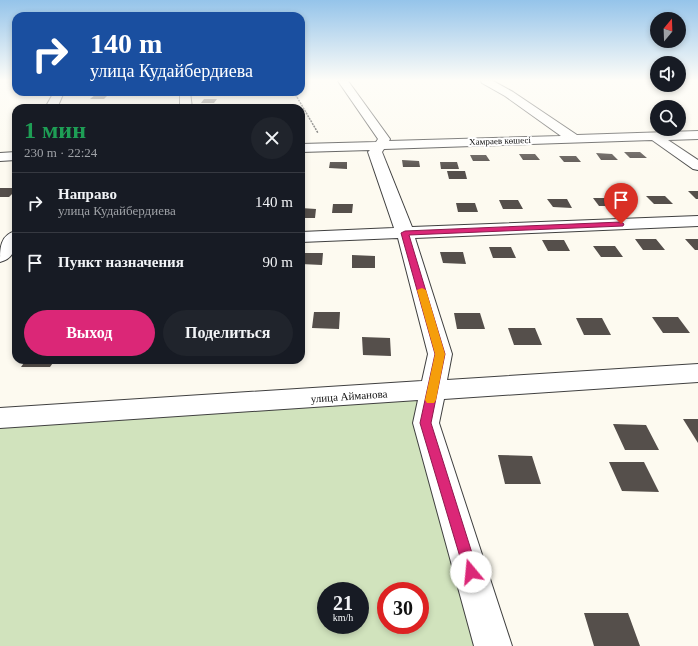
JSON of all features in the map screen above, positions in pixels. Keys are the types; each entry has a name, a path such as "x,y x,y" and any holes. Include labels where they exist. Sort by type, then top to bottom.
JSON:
{"street":[{"path":"364,111 384,139 375,152 405,233 440,354 426,423 493,646"},
{"path":"534,111 574,139"},
{"name":"Хамраев көшесі","path":"686,135 698,134"},
{"path":"654,136 698,166"},
{"name":"Хамраев көшесі","path":"305,148 654,136"},
{"path":"0,157 12,156"},
{"path":"305,237 698,221"},
{"name":"улица Айманова","path":"0,418 698,373"}],"path":[{"path":"305,111 322,139 322,147"}],"green space":[{"path":"432,391 426,423 493,646 0,646 0,418"}],"building":[{"path":"624,152 640,152 647,158 630,158"},
{"path":"596,153 612,154 618,160 601,160"},
{"path":"519,154 535,154 540,160 523,160"},
{"path":"470,155 486,155 490,161 473,161"},
{"path":"559,156 576,156 581,162 564,162"},
{"path":"402,160 419,161 420,167 403,167"},
{"path":"330,162 347,162 347,169 329,168"},
{"path":"440,162 457,162 459,169 441,169"},
{"path":"447,171 465,171 467,179 449,179"},
{"path":"0,188 12,188 12,194 9,197 0,197"},
{"path":"688,191 698,191 698,199 696,199"},
{"path":"646,196 665,196 673,204 654,204"},
{"path":"593,198 612,198 619,206 599,206"},
{"path":"547,199 567,199 572,208 553,207"},
{"path":"499,200 518,200 523,209 503,209"},
{"path":"456,203 475,203 478,212 458,212"},
{"path":"333,204 353,204 352,213 332,213"},
{"path":"305,208 316,209 315,218 305,218"},
{"path":"635,239 656,239 665,250 643,250"},
{"path":"685,239 698,239 698,250 695,250"},
{"path":"542,240 564,240 570,251 548,251"},
{"path":"593,246 615,246 623,257 601,257"},
{"path":"489,247 511,247 516,258 493,258"},
{"path":"440,252 463,252 466,264 443,263"},
{"path":"305,253 323,253 322,265 305,264"},
{"path":"352,255 375,256 375,268 352,268"},
{"path":"314,312 340,312 339,329 312,328"},
{"path":"454,313 480,313 485,329 457,329"},
{"path":"652,317 678,317 690,333 663,333"},
{"path":"576,318 602,318 611,335 584,335"},
{"path":"508,328 535,328 542,345 514,345"},
{"path":"362,337 390,338 391,356 363,355"},
{"path":"23,364 52,364 50,367 21,367"},
{"path":"683,419 698,419 698,443"},
{"path":"613,424 646,425 659,450 625,450"},
{"path":"498,455 532,456 541,484 505,484"},
{"path":"609,462 644,462 659,492 622,491"},
{"path":"584,613 628,613 640,646 594,646"}],"slow traffic":[{"path":"422,290 440,354 431,400"}],"route":[{"path":"471,572 426,423 440,354 405,233 621,224"}]}
